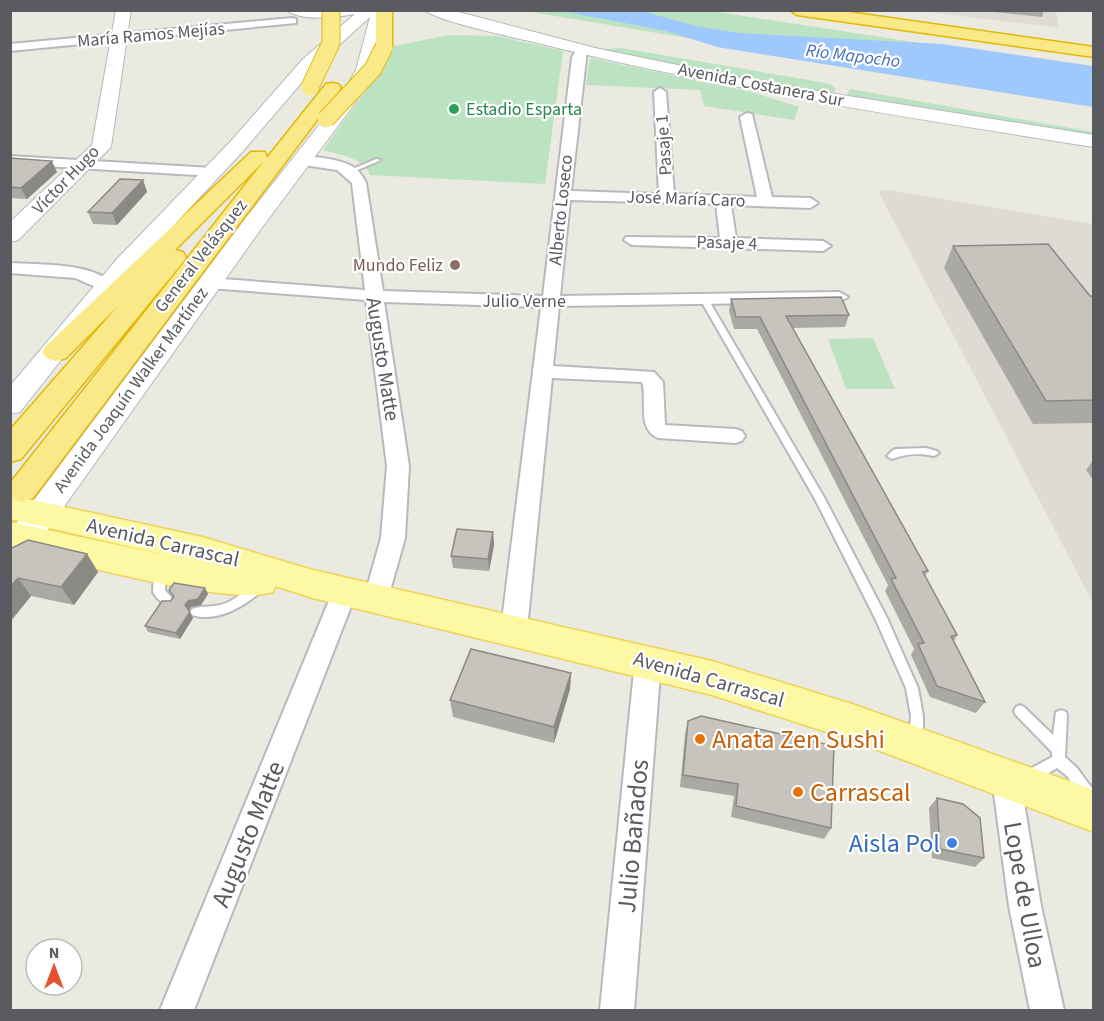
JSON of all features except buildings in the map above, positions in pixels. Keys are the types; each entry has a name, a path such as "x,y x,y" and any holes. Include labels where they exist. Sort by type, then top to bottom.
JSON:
{"highway":[{"name":"General Velásquez","path":"20,524 259,169 310,87 331,42 331,10"},
{"path":"347,56 352,35 352,10"},
{"path":"56,352 259,169 326,119 373,69 384,47 384,10"},
{"path":"797,10 1093,48"},
{"path":"839,10 1093,48"},
{"name":"General Velásquez","path":"10,451 336,82"}],"main road":[{"name":"Víctor Hugo","path":"10,235 85,165 102,144 124,10"},
{"path":"308,49 291,14 326,14 352,10"},
{"path":"10,405 56,352 105,286 212,172 308,49 369,10"},
{"name":"Avenida Joaquín Walker Martínez","path":"20,524 209,284 346,103 361,77 379,10"},
{"name":"Avenida Costanera Sur","path":"432,10 581,50 835,91 1094,129"},
{"name":"Avenida Costanera Sur","path":"458,10 835,91 1094,141"},
{"path":"581,50 604,45 627,45"},
{"name":"Avenida Carrascal","path":"20,524 160,568 232,580 345,591"},
{"name":"Avenida Carrascal","path":"20,524 202,550 345,591 648,661 778,697 1094,811"}],"street":[{"name":"María Ramos Mejías","path":"10,48 120,38 291,14"},
{"name":"Alberto Loseco","path":"514,629 578,58 581,50"},
{"name":"Pasaje 1","path":"660,92 667,199"},
{"path":"747,117 766,202"},
{"path":"10,160 212,172"},
{"path":"302,161 335,165 351,171"},
{"name":"Augusto Matte","path":"177,1011 345,591 393,538 398,466 359,183 351,171"},
{"name":"José María Caro","path":"563,195 810,203"},
{"path":"723,200 729,243"},
{"name":"Pasaje 4","path":"632,240 823,246"},
{"path":"10,268 85,275 98,280 105,286"},
{"name":"Julio Verne","path":"209,284 462,301 550,302 839,297"},
{"path":"543,372 647,376 653,382 655,425 658,430 665,433 735,436"},
{"name":"Julio Bañados","path":"617,1011 648,661"},
{"name":"Lope de Ulloa","path":"1018,783 1025,906 1047,1011"}],"lane":[{"path":"351,171 378,160"},
{"path":"704,299 820,499 881,618 912,688 918,716 916,745"},
{"path":"892,456 896,452 926,450 933,453"},
{"path":"160,568 159,592 168,602"},
{"path":"196,612 207,614 241,603 264,582"},
{"path":"1020,711 1072,772 1094,804"},
{"path":"1018,783 1035,774 1057,754 1061,716"}],"shaded area":[{"path":"921,11 1056,11 1059,27 992,20"},
{"path":"888,190 1093,224 1093,603 878,191"}],"green space":[{"path":"525,11 711,11 1005,56 747,48"},
{"name":"Estadio Esparta","path":"449,35 497,36 563,51 545,184 370,175 363,164 357,160 323,150 389,58 394,46"},
{"path":"621,48 830,84 836,89 834,92 808,90 593,50"},
{"path":"590,58 752,92 799,107 794,120 704,106 700,90 586,85"},
{"path":"850,89 1093,132 1093,140 845,99"},
{"path":"873,338 895,389 846,389 828,339"}],"water":[{"name":"Río Mapocho","path":"561,11 642,11 696,26 740,33 942,44 1093,66 1093,107 717,47 666,31"}],"place":[{"name":"Estadio Esparta","path":"454,109"},
{"name":"Mundo Feliz","path":"455,265"},
{"name":"Anata Zen Sushi","path":"700,739"},
{"name":"Carrascal","path":"798,792"},
{"name":"Aisla Pol","path":"952,843"}]}
